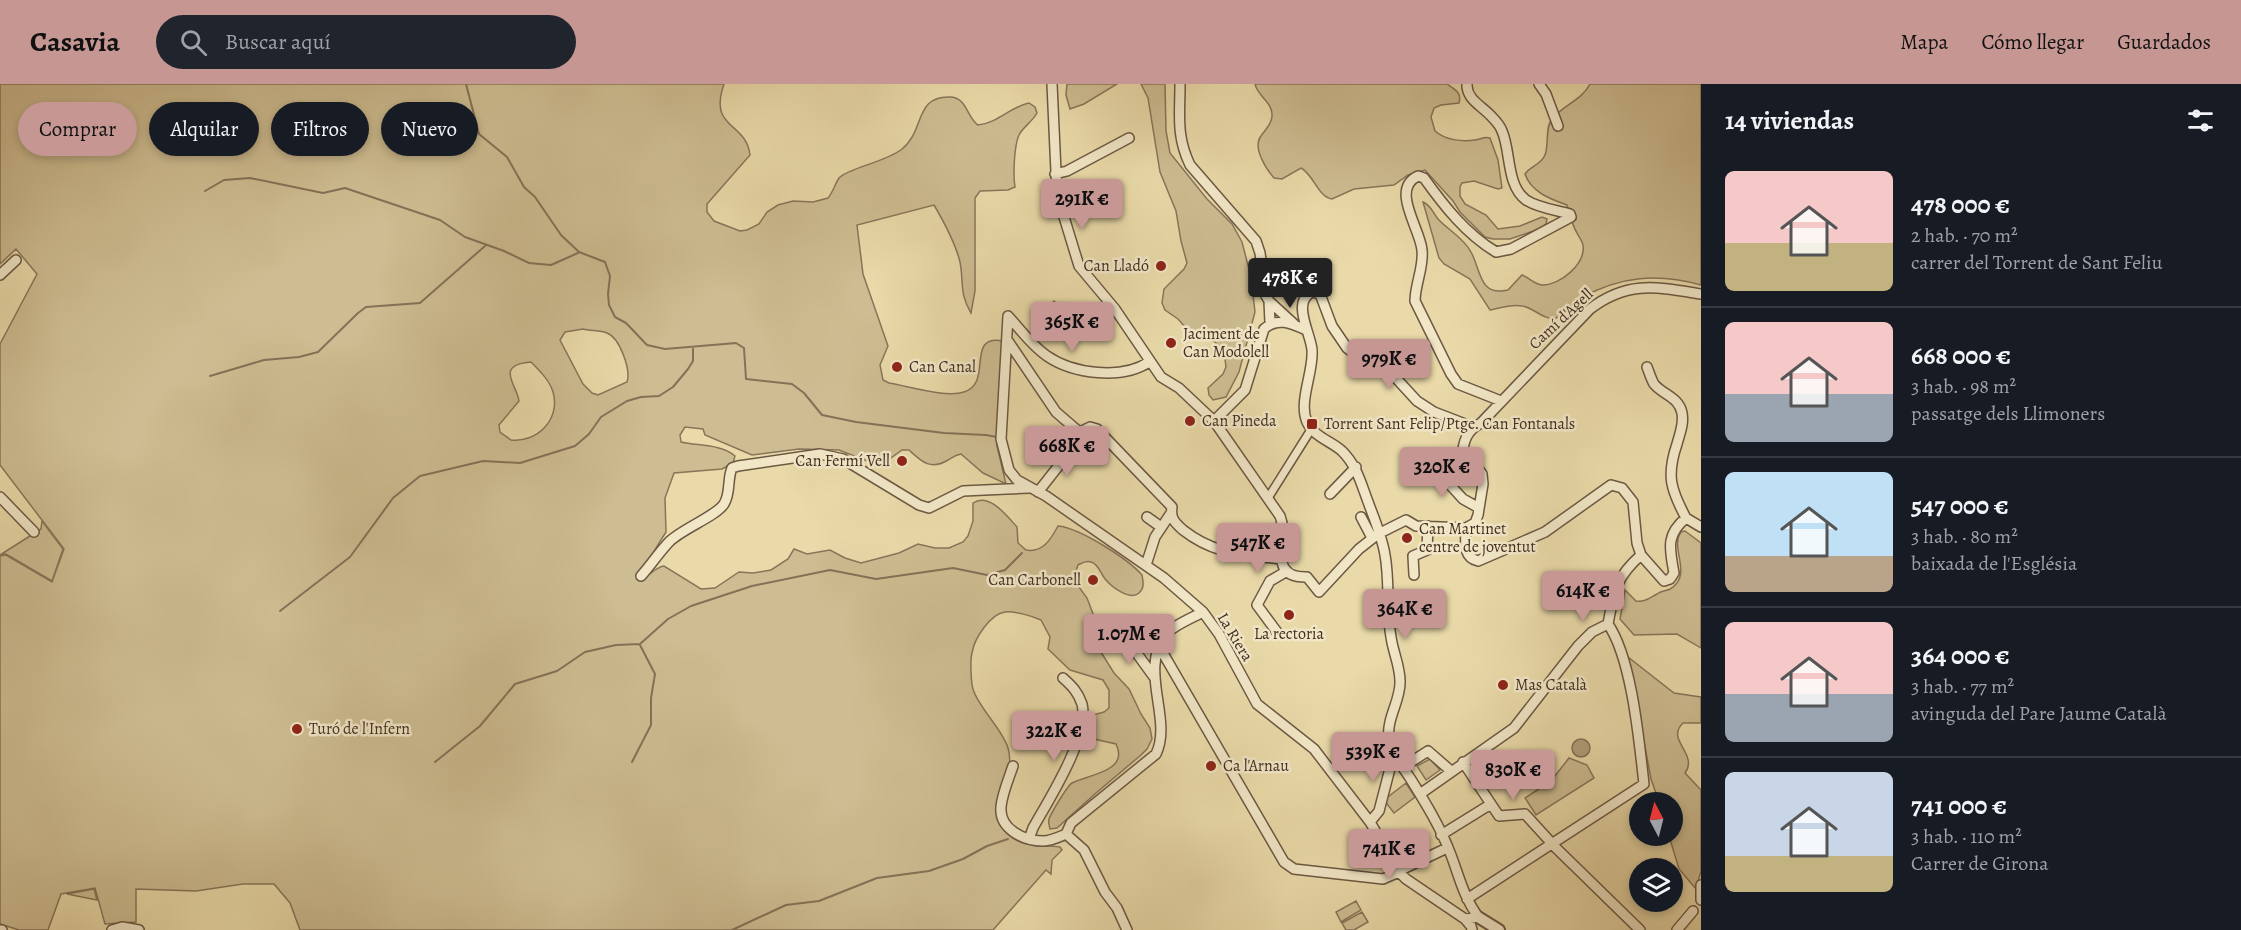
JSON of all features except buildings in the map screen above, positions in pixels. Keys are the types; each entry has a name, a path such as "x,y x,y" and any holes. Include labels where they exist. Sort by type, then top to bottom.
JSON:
{"street":[{"path":"1052,84 1057,194 1079,266 1115,309 1161,377 1179,388 1214,421 1244,467 1269,498 1284,525 1281,559 1284,568 1301,577 1307,577 1319,592 1355,552 1375,536 1406,519 1416,526 1467,528 1475,523 1479,507 1483,484 1482,474 1463,449 1473,427 1481,423 1498,405 1458,384 1415,302 1415,290 1422,263 1422,248 1407,204 1410,180 1418,176 1424,178 1448,211 1486,246 1496,252 1511,249 1571,217 1570,214 1544,208 1526,200 1518,191 1502,129 1473,99 1467,90 1467,84"},
{"path":"1180,84 1179,134 1183,151 1190,165 1256,241 1266,296 1269,301 1295,324 1306,330"},
{"path":"1539,84 1546,94 1558,126"},
{"path":"1055,174 1067,171 1129,138"},
{"path":"0,275 16,260"},
{"name":"Camí d'Agell","path":"1498,405 1574,323 1603,299 1630,288 1644,287 1701,294"},
{"path":"1375,536 1375,522 1356,467 1340,450 1319,436 1306,421 1305,400 1312,350 1306,330 1304,301 1307,294 1312,292 1320,294 1332,326 1347,348 1383,364 1417,401 1434,412 1473,427"},
{"path":"1269,301 1270,323"},
{"name":"La Riera","path":"1149,362 1144,366 1107,374 1069,367 1042,352 1008,316 1001,439 1009,470 1017,480 1164,578 1203,612 1219,634 1257,704 1314,749 1370,822 1406,879 1465,919"},
{"path":"1214,421 1241,397 1245,390 1264,329 1270,323 1281,321 1295,324"},
{"path":"1008,341 1056,412 1078,431 1082,432 1090,427 1097,429 1172,507 1161,527 1146,565"},
{"path":"1647,367 1653,383 1675,399 1682,410 1683,425 1674,452 1670,479 1677,503 1686,518 1701,527"},
{"path":"1269,498 1312,428"},
{"path":"1038,492 1075,446"},
{"path":"641,576 669,542 687,527 722,506 730,485 732,468 738,466 820,454 843,459 919,505 929,508 963,491 1029,488"},
{"path":"1428,461 1462,499 1479,507"},
{"path":"1330,494 1356,467"},
{"path":"1467,528 1465,546 1467,554 1471,559 1479,561 1545,532 1611,485 1622,488 1633,502 1637,543 1641,555 1664,581 1672,578 1674,573 1671,538 1676,526 1686,518"},
{"path":"0,497 34,532"},
{"path":"1170,513 1174,522 1208,546 1222,552 1281,559"},
{"path":"1147,517 1161,527"},
{"path":"1361,517 1385,554 1390,635 1400,672 1401,685 1388,731 1394,753 1420,794 1441,835 1467,899 1486,927 1499,930"},
{"path":"1414,575 1413,556 1427,550 1428,526"},
{"path":"1467,899 1644,784 1628,681 1616,636 1608,624 1613,596 1621,576 1641,555"},
{"path":"1277,632 1257,605 1270,581 1287,571"},
{"path":"1013,766 1001,806 1002,816 1016,835 1045,842 1066,834 1071,823 1156,754 1161,743 1154,677 1160,648 1167,633 1203,612"},
{"path":"1420,794 1514,728 1578,646 1592,632 1608,624"},
{"path":"1125,637 1154,677"},
{"path":"1160,648 1284,862 1294,869 1383,879 1447,848"},
{"path":"1029,839 1032,828 1071,758 1081,726 1083,706 1076,690 1063,678"},
{"path":"1403,767 1428,750 1451,771"},
{"path":"1370,822 1379,811 1394,753"},
{"path":"1463,762 1499,816 1525,814 1640,930"},
{"path":"1441,835 1491,804"},
{"path":"1066,834 1084,850 1105,892 1118,908 1127,930"},
{"path":"1701,885 1701,900"},
{"path":"1443,905 1461,910 1462,890"},
{"path":"1677,930 1693,911"},
{"path":"1472,930 1465,919 1478,917"},
{"path":"112,930 122,927 139,930"}],"shaded area":[{"path":"0,84 724,84 720,99 721,110 724,118 742,136 750,155 707,204 707,212 714,221 740,231 759,224 767,212 778,205 793,201 813,202 828,198 839,178 844,174 895,154 909,142 925,108 939,98 956,98 964,104 971,118 978,125 992,121 1029,103 1035,107 1037,113 1017,140 1014,161 1015,187 1008,190 980,191 975,198 975,291 971,313 963,294 958,255 949,232 934,205 857,225 863,274 888,346 880,365 883,380 937,393 964,392 973,387 977,379 985,344 992,341 1004,341 997,446 1006,484 983,473 961,454 942,463 931,465 909,450 902,450 880,466 839,450 799,449 752,455 705,435 703,429 685,427 680,435 681,442 723,449 735,456 733,463 722,469 674,473 665,498 666,532 641,572 640,578 664,566 701,589 715,588 739,572 753,573 771,570 788,559 794,549 807,554 830,550 861,563 899,553 918,544 949,548 963,542 968,536 973,521 973,503 979,500 985,501 997,507 1017,527 1018,543 1026,550 1042,547 1058,526 1078,532 1103,545 1142,575 1142,589 1135,595 1126,594 1112,586 1096,565 1089,561 1078,565 1073,579 1087,598 1095,619 1094,641 1114,673 1129,689 1150,728 1152,739 1141,755 1057,828 1050,829 1050,816 1070,785 1112,767 1117,761 1119,753 1116,744 1094,739 1091,733 1093,715 1109,708 1109,690 1103,680 1070,670 1048,649 1050,637 1041,620 1014,612 1005,612 988,622 976,641 972,653 972,686 980,703 1005,741 1010,758 997,809 998,818 1002,827 1014,839 1028,844 1060,847 1062,850 1052,860 1051,874 1046,870 993,930 300,930 290,903 274,884 243,884 196,891 136,889 136,922 105,924 95,888 61,894 48,930 19,930 0,924 0,556 6,555 52,582 64,549 0,465 0,344 37,274 16,249 0,264","holes":["583,329 605,332 612,336 620,348 628,377 627,382 598,395 592,393 583,384 560,340 565,332","531,362 552,388 555,402 550,420 545,427 530,438 511,440 500,432 499,425 519,401 510,371 513,367"]},
{"path":"1067,84 1117,84 1084,104 1070,109 1066,95"},
{"path":"1141,84 1165,84 1166,131 1170,153 1207,199 1232,224 1242,242 1251,277 1255,312 1239,372 1226,397 1213,400 1208,388 1223,374 1226,367 1224,352 1214,341 1193,336 1178,319 1165,310 1162,303 1164,289 1187,263 1176,211 1160,172 1148,98"},
{"path":"1255,84 1447,84 1459,94 1459,103 1434,108 1431,117 1435,131 1459,140 1490,138 1498,160 1502,188 1498,189 1474,181 1462,183 1460,196 1465,204 1486,215 1498,229 1520,226 1542,217 1547,219 1546,224 1539,229 1510,239 1485,237 1460,212 1425,170 1408,175 1394,185 1354,189 1332,199 1319,190 1301,168 1282,179 1274,178 1264,164 1258,146 1261,136 1271,122 1272,111"},
{"path":"1590,84 1701,84 1701,285 1654,278 1625,281 1581,298 1556,318 1547,318 1526,307 1518,306 1490,310 1470,279 1444,264 1439,258 1423,202 1468,247 1482,280 1491,290 1508,290 1522,275 1543,285 1564,277 1580,259 1583,252 1582,242 1567,205 1536,190 1525,174 1545,155 1552,119 1587,90"},
{"path":"1054,301 1082,327 1071,339 1043,313"},
{"path":"42,521 63,549 52,581 6,554 0,555 41,529"},
{"path":"1685,531 1701,543 1701,648 1677,634 1634,635 1620,619 1625,590 1636,601 1642,601 1670,589 1677,583 1681,569 1678,538 1681,532"},
{"path":"1628,657 1674,693 1701,697 1701,723 1683,723 1678,729 1679,741 1688,760 1685,773 1701,790 1701,871 1696,889 1683,874 1683,858 1676,858 1672,846 1683,846 1683,792 1656,792 1651,779"},
{"path":"1581,739 1587,742 1590,748 1587,754 1581,757 1575,754 1572,748 1575,742"},
{"path":"1569,758 1587,765 1594,778 1536,815 1525,798 1551,781"},
{"path":"1430,759 1440,770 1426,780 1417,766"},
{"path":"1406,783 1415,797 1394,813 1384,800"},
{"path":"94,889 97,900 67,894"},
{"path":"1356,901 1361,910 1341,922 1336,912"},
{"path":"1362,912 1368,922 1354,930 1346,930 1342,923"}],"waterway":[{"path":"466,84 479,134 507,157 524,187 535,197 561,235 579,252 605,262 610,276 609,305 615,317 626,323 647,345 665,349 736,343 744,348 746,379 792,384 804,393 822,415 856,422 997,437"},
{"path":"205,191 224,180 250,178 323,193 345,188 440,220 465,237 529,263 551,265 578,253"},
{"path":"210,376 264,360 299,357 318,352 366,307 420,303 485,246"},
{"path":"280,611 350,557 393,498 420,476 483,461 520,463 575,446 589,434 601,417 627,401 659,396 673,387 693,361 693,347"},
{"path":"435,762 480,726 515,684 557,671 585,652 616,645 640,644 668,619 691,606 752,586 830,570 876,579 953,568 987,575 1005,570 1022,553"},
{"path":"632,762 651,725 651,698 655,674 640,645"},
{"path":"732,930 786,905 819,901 877,878 929,871 1008,839"}],"place":[{"name":"Can Lladó","path":"1161,266"},
{"name":"Jaciment de Can Modolell","path":"1171,343"},
{"name":"Can Canal","path":"897,367"},
{"name":"Can Pineda","path":"1190,421"},
{"name":"Torrent Sant Felip/Ptge. Can Fontanals","path":"1312,424"},
{"name":"Can Fermí Vell","path":"902,461"},
{"name":"Can Martinet centre de joventut","path":"1407,538"},
{"name":"Can Carbonell","path":"1093,580"},
{"name":"La rectoria","path":"1289,615"},
{"name":"Mas Català","path":"1503,685"},
{"name":"Turó de l'Infern","path":"297,729"},
{"name":"Ca l'Arnau","path":"1211,766"}]}
